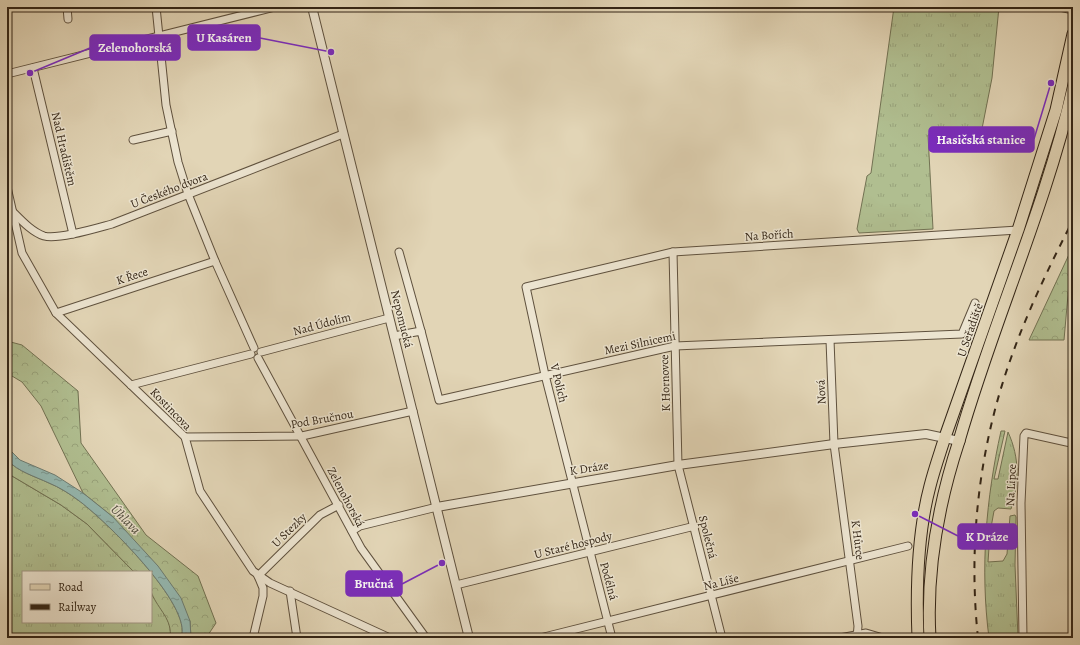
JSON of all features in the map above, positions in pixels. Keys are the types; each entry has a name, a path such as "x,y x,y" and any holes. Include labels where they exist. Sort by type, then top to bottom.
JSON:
{"main road":[{"name":"U Seřadiště","path":"918,638 918,578 922,531 930,486 945,437 1018,230 1056,110 1073,34"},
{"name":"U Seřadiště","path":"930,638 928,614 930,570 936,528 944,490 980,373 1051,168 1073,88"}],"street":[{"path":"67,7 68,19"},
{"path":"156,7 166,105 178,162 188,194 254,358 260,355"},
{"path":"7,74 158,35 275,7"},
{"name":"Nepomucká","path":"312,7 469,638"},
{"path":"1060,7 1073,10"},
{"name":"Nad Hradištěm","path":"33,68 73,234"},
{"path":"133,140 172,131"},
{"name":"U Českého dvora","path":"10,210 27,225 45,236 73,234 112,224 343,134"},
{"name":"Kostincova","path":"7,187 10,210 22,253 56,313 185,437 200,491 247,563 258,576 390,638"},
{"name":"Na Bořích","path":"526,287 673,252 1018,230"},
{"path":"394,336 421,331 399,252"},
{"name":"K Hornovce","path":"673,252 678,465"},
{"name":"K Řece","path":"56,313 215,261"},
{"name":"V Polích","path":"526,287 572,483"},
{"name":"Mezi Silnicemi","path":"421,331 438,400 675,346 962,334 975,303"},
{"name":"Nad Údolím","path":"260,355 389,318"},
{"name":"Nová","path":"830,340 834,444"},
{"path":"131,385 252,351"},
{"name":"Zelenohorská","path":"260,355 361,548 426,638"},
{"name":"Pod Bručnou","path":"185,437 302,436 413,410"},
{"name":"Na Lipce","path":"1023,638 1021,503 1024,436 1026,433 1040,435 1072,444"},
{"name":"K Dráze","path":"437,506 678,465 834,444 926,434 959,440"},
{"name":"K Hůrce","path":"834,444 858,626 857,636"},
{"name":"Společná","path":"678,465 722,638"},
{"name":"Podélná","path":"572,483 612,638"},
{"name":"U Stezky","path":"258,576 320,515 339,505"},
{"path":"352,531 360,526 437,506"},
{"name":"U Staré hospody","path":"456,585 694,526"},
{"name":"Na Líše","path":"540,638 908,546"},
{"path":"253,638 263,596 263,588 258,576"},
{"path":"290,591 297,638"},
{"path":"840,638 857,636 866,633 883,638"}],"green space":[{"path":"894,7 999,7 992,78 978,149 973,145 970,134 928,135 933,229 859,233 857,229 867,176 871,173"},
{"path":"1073,246 1073,269 1070,272 1064,340 1029,340"},
{"path":"7,341 22,345 78,391 81,443 146,535 198,576 216,623 206,638 191,638 190,621 113,517 83,493 41,406 22,382 7,373"},
{"path":"1001,431 1005,431 994,479 998,479 1008,432 1015,451 1017,480 1011,509 998,508 994,511 990,533 988,562 1003,561 1007,554 1010,516 1015,515 1015,565 1018,638 989,638 986,612 985,560 988,508"},
{"path":"7,460 22,471 57,486 68,493 90,510 125,543 149,571 133,571 87,524 61,505 7,473"},
{"path":"7,473 61,505 87,524 133,571 22,571 22,623 152,623 152,595 168,620 170,626 170,638 7,638"},
{"path":"152,574 174,605 181,624 181,638 170,638 167,620 152,594"}],"water":[{"path":"7,447 20,460 55,475 83,493 113,517 158,566 181,598 190,621 191,638 181,638 181,624 174,605 152,574 152,571 150,571 125,543 75,498 57,486 17,468 7,460"}],"railway":[{"path":"978,638 974,567 976,532 979,496 991,426 1000,392 1018,340 1040,288 1073,220"}],"place":[{"name":"U Kasáren","path":"331,52"},
{"name":"Zelenohorská","path":"30,73"},
{"name":"Hasičská stanice","path":"1051,83"},
{"name":"K Dráze","path":"915,514"},
{"name":"Bručná","path":"442,563"}],"water label":[{"name":"Úhlava","path":"126,519"}]}
